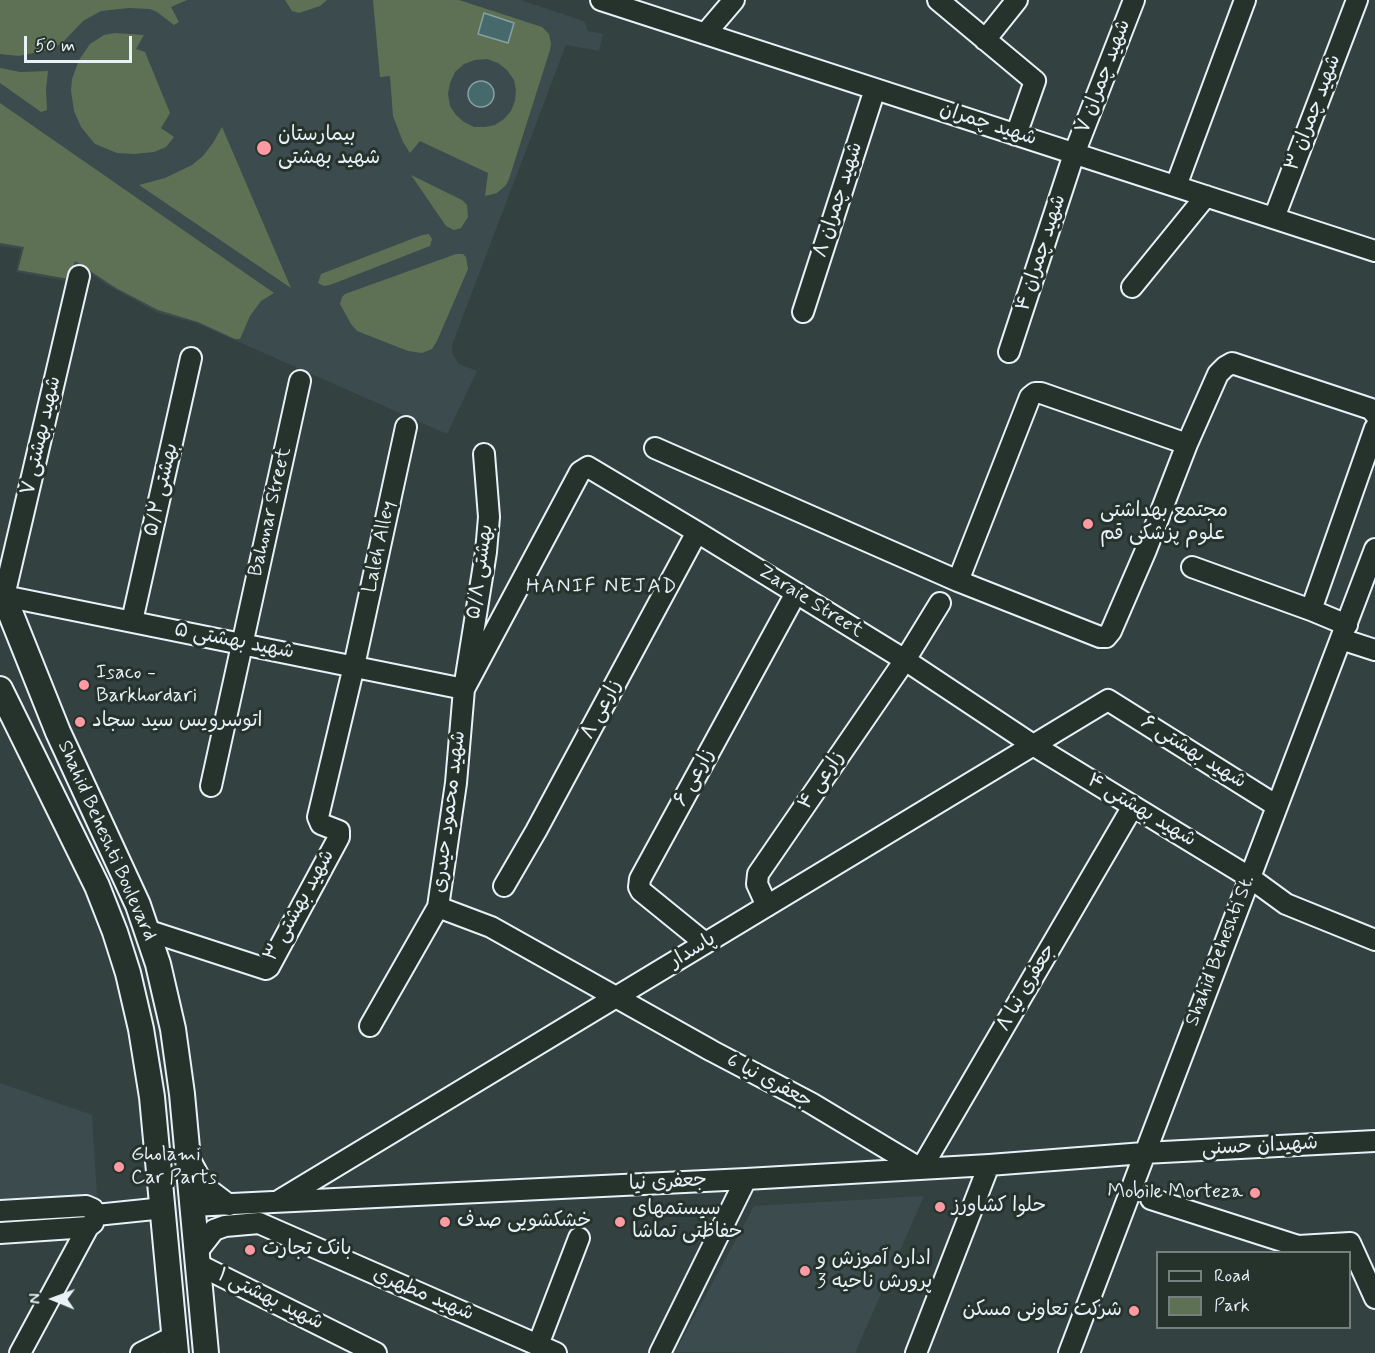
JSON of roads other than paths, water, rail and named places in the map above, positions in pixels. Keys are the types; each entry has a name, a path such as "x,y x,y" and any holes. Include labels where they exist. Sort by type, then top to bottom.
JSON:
{"main road":[{"name":"Shahid Beheshti Boulevard","path":"2,591 58,732 138,905 158,964 173,1029 182,1094 206,1353"},
{"name":"Shahid Beheshti Boulevard","path":"0,689 97,886 115,932 141,1029 152,1097 176,1345"},
{"path":"164,1208 191,1206"}],"street":[{"name":"شهید چمران","path":"601,0 1375,251"},
{"path":"705,34 734,0"},
{"path":"939,0 1035,81 1016,135"},
{"path":"985,39 1017,0"},
{"name":"شهید چمران ۷","path":"1074,153 1134,0"},
{"path":"1176,186 1245,0"},
{"name":"شهید چمران ۳","path":"1274,218 1351,2"},
{"name":"شهید چمران ۸","path":"803,312 875,89"},
{"name":"شهید چمران ۴","path":"1009,352 1074,153"},
{"path":"1131,288 1206,196"},
{"name":"شهید بهشتی ۷","path":"2,591 79,276"},
{"name":"بهشتی ۵/۲","path":"132,621 191,358"},
{"path":"655,448 958,582 1100,637 1106,636 1111,631 1146,550 1187,444 1218,374 1225,367 1233,363 1371,409 1375,414"},
{"name":"Bahonar Street","path":"211,786 300,381"},
{"path":"958,582 1030,397 1035,393 1041,393 1187,444"},
{"name":"Laleh Alley","path":"354,666 406,427"},
{"path":"1311,610 1375,428"},
{"name":"بهشتی ۵/۸","path":"464,689 486,552 489,517 484,454"},
{"name":"Zaraie Street","path":"464,689 583,468 588,467 905,660 1033,745"},
{"name":"زارعی ۸","path":"504,886 697,532"},
{"name":"Shahid Beheshti St.","path":"1069,1353 1375,549"},
{"path":"1192,567 1311,610 1375,650"},
{"name":"شهید بهشتی ۵","path":"2,591 132,621 464,689"},
{"name":"زارعی ۶","path":"705,943 641,891 640,879 796,593"},
{"path":"905,660 940,603"},
{"name":"زارعی ۴","path":"767,906 758,884 758,874 905,660"},
{"name":"شهید بهشتی ۳","path":"146,930 261,968 269,967 339,837 339,831 321,824 318,817 354,666"},
{"name":"شهید محمود حیدری","path":"370,1026 438,907 456,783 464,689"},
{"name":"پاسدار","path":"278,1201 1108,700"},
{"name":"شهید بهشتی ۶","path":"1108,700 1277,806"},
{"name":"شهید بهشتی ۴","path":"1033,745 1249,878"},
{"name":"جعفری نیا ۸","path":"921,1169 1133,806"},
{"path":"1249,878 1286,904 1375,940"},
{"name":"جعفری نیا 6","path":"438,907 491,927 811,1103 921,1169"},
{"path":"186,1142 188,1155 198,1178 212,1193 229,1204"},
{"name":"شهیدان حسنی","path":"1144,1153 1375,1142"},
{"name":"جعفری نیا","path":"191,1206 746,1179 988,1165 1144,1153"},
{"path":"916,1353 988,1165"},
{"path":"660,1353 746,1179"},
{"path":"1151,1199 1298,1246 1350,1243 1375,1298"},
{"path":"258,1203 259,1223"},
{"path":"0,1211 86,1206 93,1209 92,1221 21,1353"},
{"path":"0,1233 92,1221 164,1208"},
{"name":"شهید مطهری","path":"196,1258 214,1230 225,1226 259,1223 556,1353"},
{"path":"538,1345 579,1238"},
{"name":"شهید بهشتی ۱","path":"196,1258 376,1353"},
{"path":"141,1353 176,1345"}],"water":[{"path":"484,13 514,23 508,43 478,34"},
{"path":"481,81 490,85 494,94 490,103 481,107 472,103 468,94 472,85"}],"place":[{"name":"بیمارستان شهید بهشتی","path":"264,148"},
{"name":"مجتمع بهداشتی علوم پزشکی قم","path":"1088,524"},
{"name":"Isaco - Barkhordari","path":"84,685"},
{"name":"اتوسرویس سید سجاد","path":"80,722"},
{"name":"Gholami Car Parts","path":"119,1167"},
{"name":"Mobile Morteza","path":"1255,1193"},
{"name":"حلوا کشاورز","path":"940,1207"},
{"name":"خشکشویی صدف","path":"445,1222"},
{"name":"سیستمهای حفاظتی تماشا","path":"620,1222"},
{"name":"بانک تجارت","path":"250,1250"},
{"name":"اداره آموزش و پرورش ناحیه 3","path":"805,1271"},
{"name":"شرکت تعاونی مسکن","path":"1134,1311"}],"district":[{"name":"HANIF NEJAD","path":"602,588"}]}
